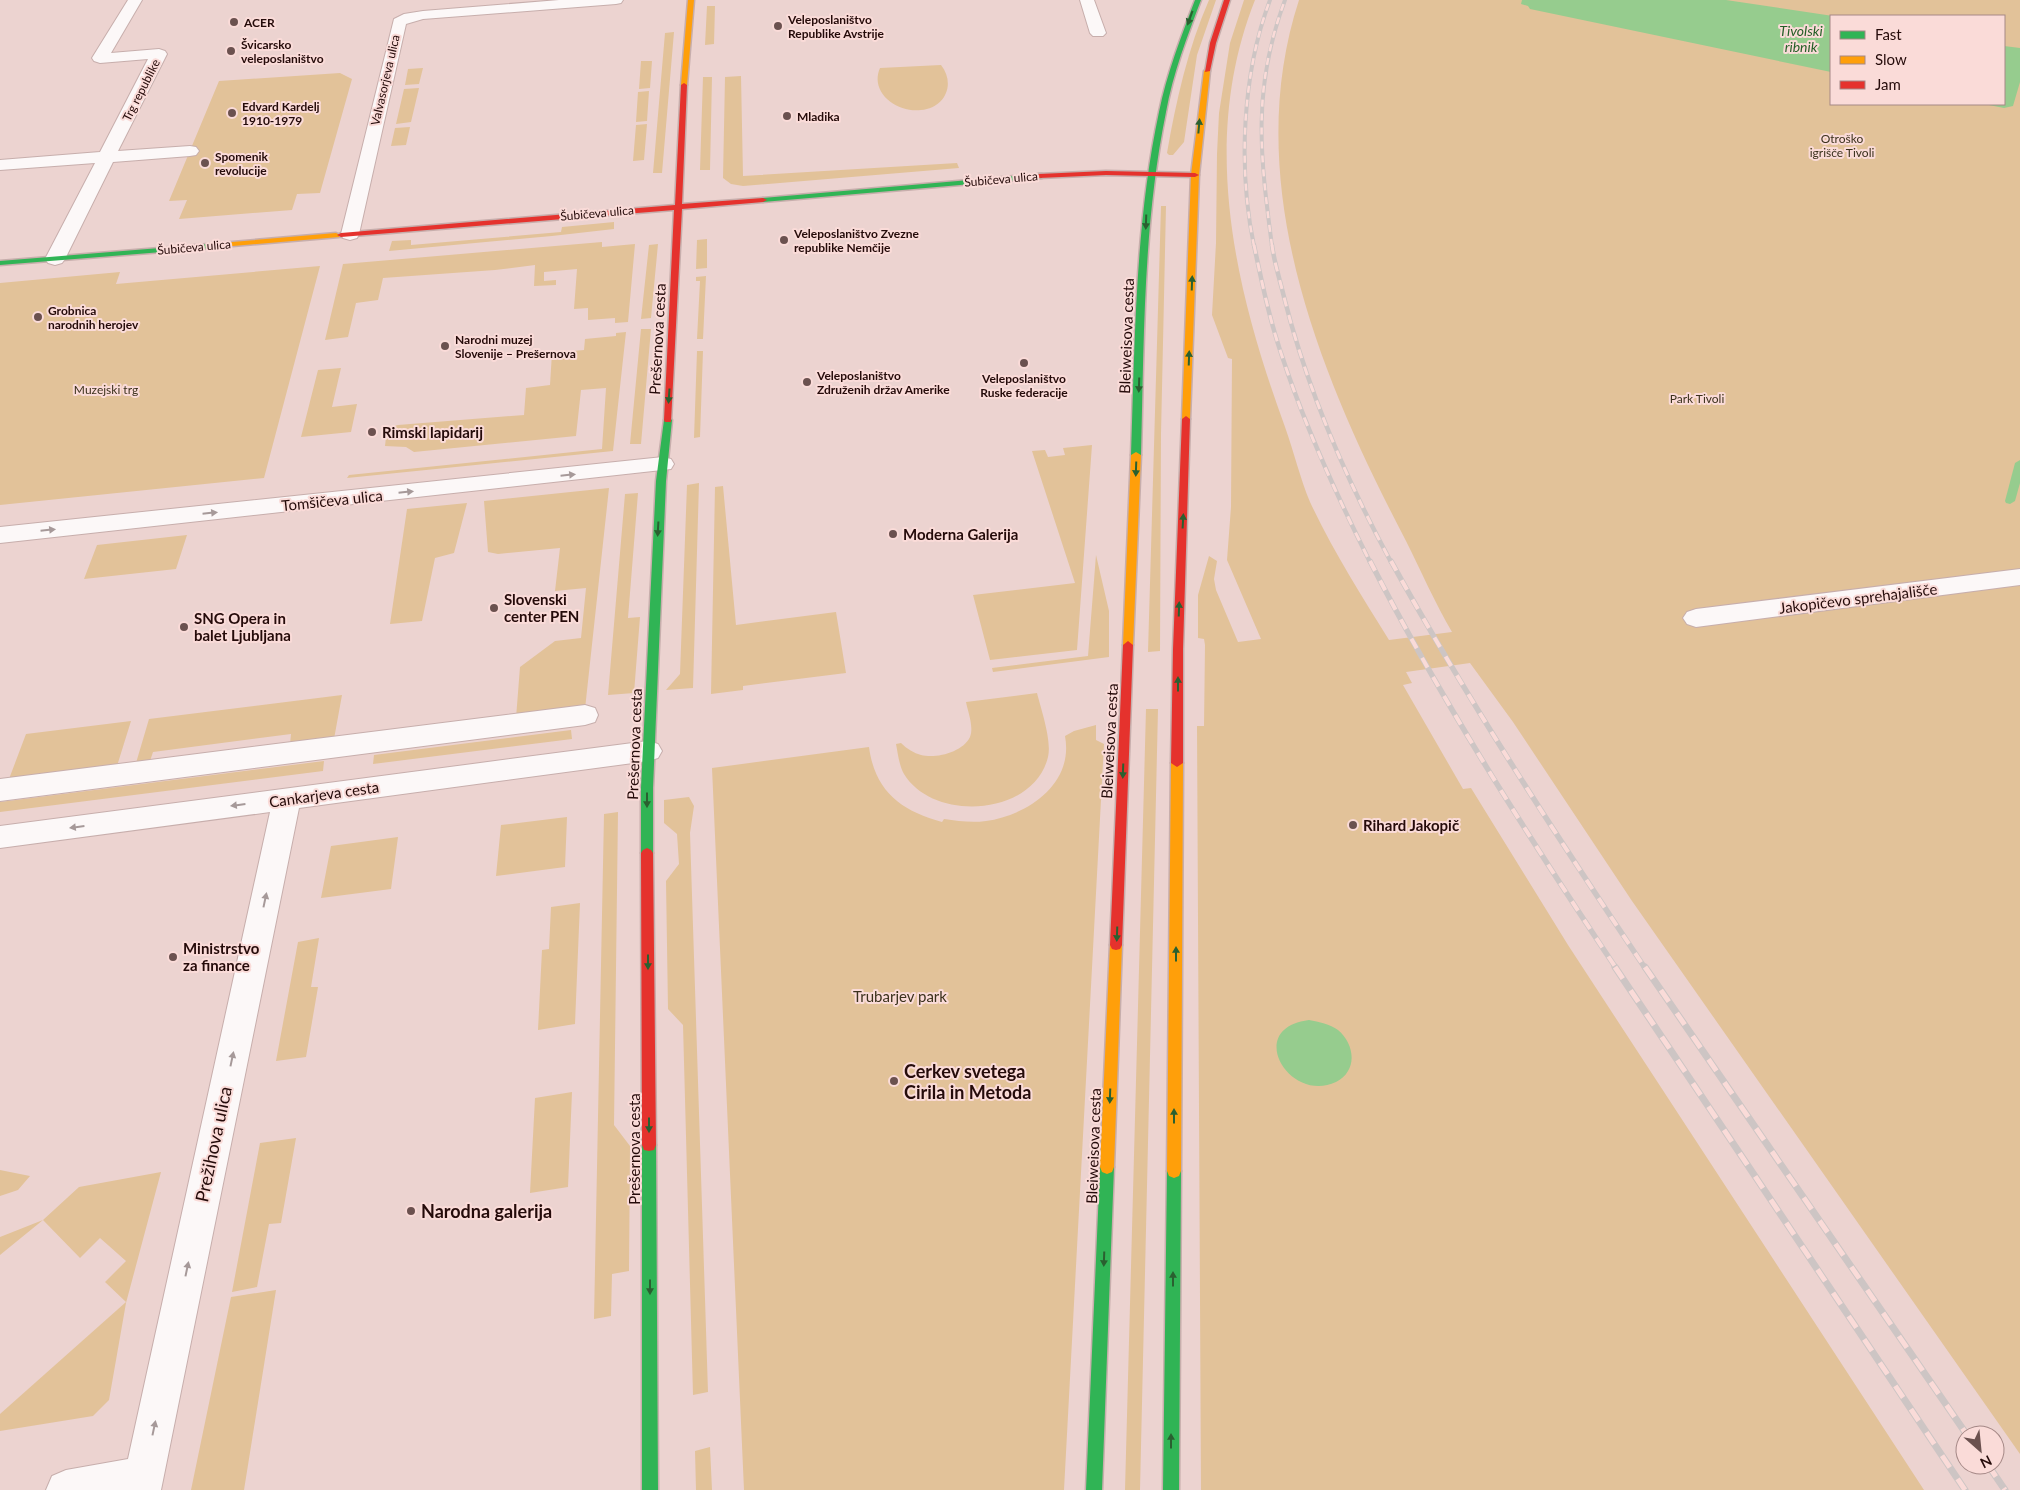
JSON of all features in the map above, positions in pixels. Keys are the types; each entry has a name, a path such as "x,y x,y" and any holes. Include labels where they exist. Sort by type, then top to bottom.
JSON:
{"main road":[{"name":"Prešernova cesta","path":"650,1490 648,751 661,481 673,347 684,99 692,0"},
{"name":"Bleiweisova cesta","path":"1094,1490 1146,212 1149,174 1164,105 1175,61 1198,0"},
{"path":"1171,1490 1178,649 1195,175 1200,110 1214,38 1226,0"},
{"name":"Šubičeva ulica","path":"0,263 1069,174 1195,175"}],"street":[{"name":"Trg republike","path":"55,259 159,54 100,58 135,0"},
{"name":"Valvasorjeva ulica","path":"342,235 399,22 410,17 423,15 616,0"},
{"path":"1087,0 1098,33"},
{"path":"0,165 190,151"},
{"name":"Tomšičeva ulica","path":"0,535 663,464"},
{"name":"Jakopičevo sprehajališče","path":"1696,618 2020,577"},
{"path":"0,790 585,715"},
{"name":"Cankarjeva cesta","path":"0,837 648,751"},
{"name":"Prežihova ulica","path":"143,1483 287,799"},
{"path":"66,1490 143,1483"}],"green space":[{"path":"1209,0 1216,0 1197,55 1184,142 1173,155 1169,155 1167,153 1183,75"},
{"name":"Park Tivoli","path":"1244,0 1255,0 1238,53 1229,107 1227,161 1230,215 1239,269 1251,322 1267,375 1310,502 1338,555 1389,640 1452,632 1375,479 1345,414 1319,347 1298,278 1284,209 1278,139 1283,69 1299,0 2020,0 2020,1454 2005,1433 2005,1425 2000,1425 1632,901 1513,722 1470,663 1406,672 1412,683 1403,685 1463,789 1471,788 1568,945 1924,1490 1201,1490 1197,726 1204,726 1205,645 1204,639 1198,638 1198,595 1209,556 1217,561 1214,579 1216,590 1238,642 1261,639 1227,560 1231,507 1232,359 1228,358 1212,315 1216,243 1219,113 1230,43"},
{"path":"707,6 715,6 714,44 705,45"},
{"path":"674,32 662,173 653,173 665,33"},
{"path":"641,61 652,61 650,88 639,89"},
{"path":"941,65 948,80 948,87 942,100 929,108 912,110 895,105 882,93 879,86 880,68"},
{"path":"423,68 419,84 405,85 408,69"},
{"path":"340,73 352,79 320,193 297,194 292,210 179,219 187,200 169,201 219,81"},
{"path":"741,76 743,176 957,163 959,168 743,186 731,184 723,178 725,77"},
{"path":"703,77 712,77 710,170 700,170"},
{"path":"419,88 411,122 396,124 404,89"},
{"path":"649,91 647,121 636,122 638,92"},
{"path":"647,124 644,160 633,161 636,125"},
{"path":"410,127 406,145 391,146 395,128"},
{"path":"1161,206 1166,206 1161,434 1160,651 1148,652"},
{"path":"614,222 614,229 389,251 392,241 411,240 411,245 561,232 562,227"},
{"path":"707,239 707,268 696,269 697,240"},
{"path":"602,242 602,247 635,244 628,322 615,323 615,318 588,320 588,308 574,309 577,269 544,272 544,281 556,280 556,285 534,286 535,265 495,270 383,278 378,300 356,303 348,337 325,340 343,264"},
{"path":"658,244 651,318 641,319 649,245"},
{"name":"Muzejski trg","path":"320,266 264,478 0,505 0,283 120,272 116,284"},
{"path":"706,276 703,339 697,339 700,281 696,281 696,277"},
{"path":"641,329 651,329 641,444 630,444"},
{"path":"626,332 613,451 347,478 349,475 602,449 606,388 581,390 576,436 414,452 406,447 385,446 387,428 398,425 524,415 526,388 550,385 552,353 584,350 585,339 616,336 616,333"},
{"path":"697,351 703,351 700,437 694,438"},
{"path":"341,368 332,407 357,404 351,432 301,437 318,370"},
{"path":"1092,445 1077,650 990,660 973,595 1075,583 1032,451 1045,450 1048,457 1065,455 1063,448"},
{"path":"699,483 693,688 666,690 680,674 687,485"},
{"path":"723,486 736,625 836,612 846,673 743,686 743,690 711,694 715,487"},
{"path":"609,488 585,709 516,718 520,667 555,641 581,638 586,588 555,591 560,548 498,554 488,552 484,501"},
{"path":"638,493 628,618 640,617 634,693 608,695 625,494"},
{"path":"467,503 454,553 435,558 422,621 390,624 407,509"},
{"path":"187,535 176,569 84,579 97,545"},
{"path":"1096,555 1109,611 1109,657 993,672 992,668 1088,656"},
{"path":"1037,693 1049,742 1049,750 1039,777 1024,791 1004,801 982,806 959,806 937,800 918,790 904,774 896,744 901,743 921,755 934,756 948,753 962,747 970,737 971,724 966,702"},
{"path":"342,695 334,739 290,744 291,734 153,752 150,761 136,763 149,719"},
{"path":"1146,709 1158,709 1140,1490 1125,1490"},
{"path":"131,721 117,766 9,779 26,734"},
{"name":"Trubarjev park","path":"1096,725 1096,740 1104,744 1064,1490 744,1490 712,768 869,747 872,763 884,788 903,805 915,812 942,822 944,819 970,822 986,821 1002,818 1017,812 1045,794 1055,782 1062,769 1066,753 1065,736 1074,731"},
{"path":"571,730 572,739 373,764 374,755"},
{"path":"324,761 323,771 0,812 0,802"},
{"path":"689,797 694,806 690,833 708,1392 693,1395 683,1025 668,1009 666,881 679,864 677,834 664,823 664,800"},
{"path":"618,812 614,1125 630,1146 629,1271 612,1274 611,1316 594,1319 604,814"},
{"path":"567,817 565,867 496,876 501,825"},
{"path":"398,837 391,889 321,898 331,846"},
{"path":"580,903 575,1024 538,1030 542,950 549,949 551,907"},
{"path":"319,938 311,987 318,987 306,1057 276,1061 298,942"},
{"path":"572,1092 568,1187 530,1193 535,1098"},
{"path":"296,1138 281,1223 269,1224 257,1287 232,1292 260,1143"},
{"path":"0,1170 30,1176 18,1190 0,1196"},
{"path":"161,1172 126,1303 109,1400 93,1416 0,1431 0,1414 126,1302 105,1282 126,1261 100,1238 80,1258 43,1220 79,1187"},
{"path":"43,1220 0,1255 0,1237"},
{"path":"276,1290 244,1490 191,1490 231,1297"},
{"path":"710,1447 712,1490 696,1490 695,1451"}],"water":[{"name":"Tivolski ribnik","path":"1522,0 1726,0 1830,16 1830,72 1530,9 1528,6 1521,4"},
{"path":"2005,46 2020,48 2020,82 2013,106 2004,108 1989,105 2005,105"},
{"path":"1309,1020 1335,1028 1348,1042 1352,1057 1351,1064 1343,1077 1336,1082 1319,1086 1303,1083 1290,1074 1280,1062 1277,1049 1279,1036 1290,1026"}],"waterway":[{"path":"2010,501 2020,463"}],"railway":[{"path":"1254,246 1246,185 1245,154 1248,90 1253,59 1270,0"},
{"path":"1272,246 1262,151 1263,93 1274,32 1285,0"},
{"path":"1254,245 1270,317 1292,385 1323,462 1370,562"},
{"path":"1272,245 1293,331 1316,399 1343,466 1391,562"},
{"path":"1370,561 1426,666 1456,717 1551,869 1616,968"},
{"path":"1391,561 1482,716 1546,818 1645,968"},
{"path":"1615,967 1965,1490"},
{"path":"1645,967 1960,1425"},
{"path":"1995,1475 2005,1490"}],"traffic: fast":[{"path":"1136,455 1142,282 1152,166 1177,54 1198,0"},
{"path":"763,200 1039,176"},
{"path":"0,263 209,246"},
{"path":"647,853 647,788 661,481 668,420"},
{"path":"649,1145 650,1490"},
{"path":"1094,1490 1107,1167"},
{"path":"1171,1490 1174,1171"}],"traffic: slow":[{"path":"684,85 691,0"},
{"path":"1186,419 1195,175 1207,71"},
{"path":"209,246 336,235"},
{"path":"1128,645 1136,455"},
{"path":"1174,1171 1177,763"},
{"path":"1107,1167 1116,945"}],"traffic: jam":[{"path":"1207,71 1213,43 1227,0"},
{"path":"668,420 684,85"},
{"path":"1039,176 1106,173 1195,175"},
{"path":"341,235 763,200"},
{"path":"1177,763 1178,649 1186,419"},
{"path":"1116,945 1128,645"},
{"path":"647,853 649,1145"}],"place":[{"name":"ACER","path":"234,22"},
{"name":"Veleposlaništvo Republike Avstrije","path":"778,26"},
{"name":"Švicarsko veleposlaništvo","path":"231,51"},
{"name":"Edvard Kardelj 1910-1979","path":"232,113"},
{"name":"Mladika","path":"787,116"},
{"name":"Spomenik revolucije","path":"205,163"},
{"name":"Veleposlaništvo Zvezne republike Nemčije","path":"784,240"},
{"name":"Grobnica narodnih herojev","path":"38,317"},
{"name":"Narodni muzej Slovenije – Prešernova","path":"445,346"},
{"name":"Veleposlaništvo Ruske federacije","path":"1024,363"},
{"name":"Veleposlaništvo Združenih držav Amerike","path":"807,382"},
{"name":"Rimski lapidarij","path":"372,432"},
{"name":"Moderna Galerija","path":"893,534"},
{"name":"Slovenski center PEN","path":"494,608"},
{"name":"SNG Opera in balet Ljubljana","path":"184,627"},
{"name":"Rihard Jakopič","path":"1353,825"},
{"name":"Ministrstvo za finance","path":"173,957"},
{"name":"Cerkev svetega Cirila in Metoda","path":"894,1081"},
{"name":"Narodna galerija","path":"411,1211"}],"park label":[{"name":"Otroško igrišče Tivoli","path":"1842,145"}]}
